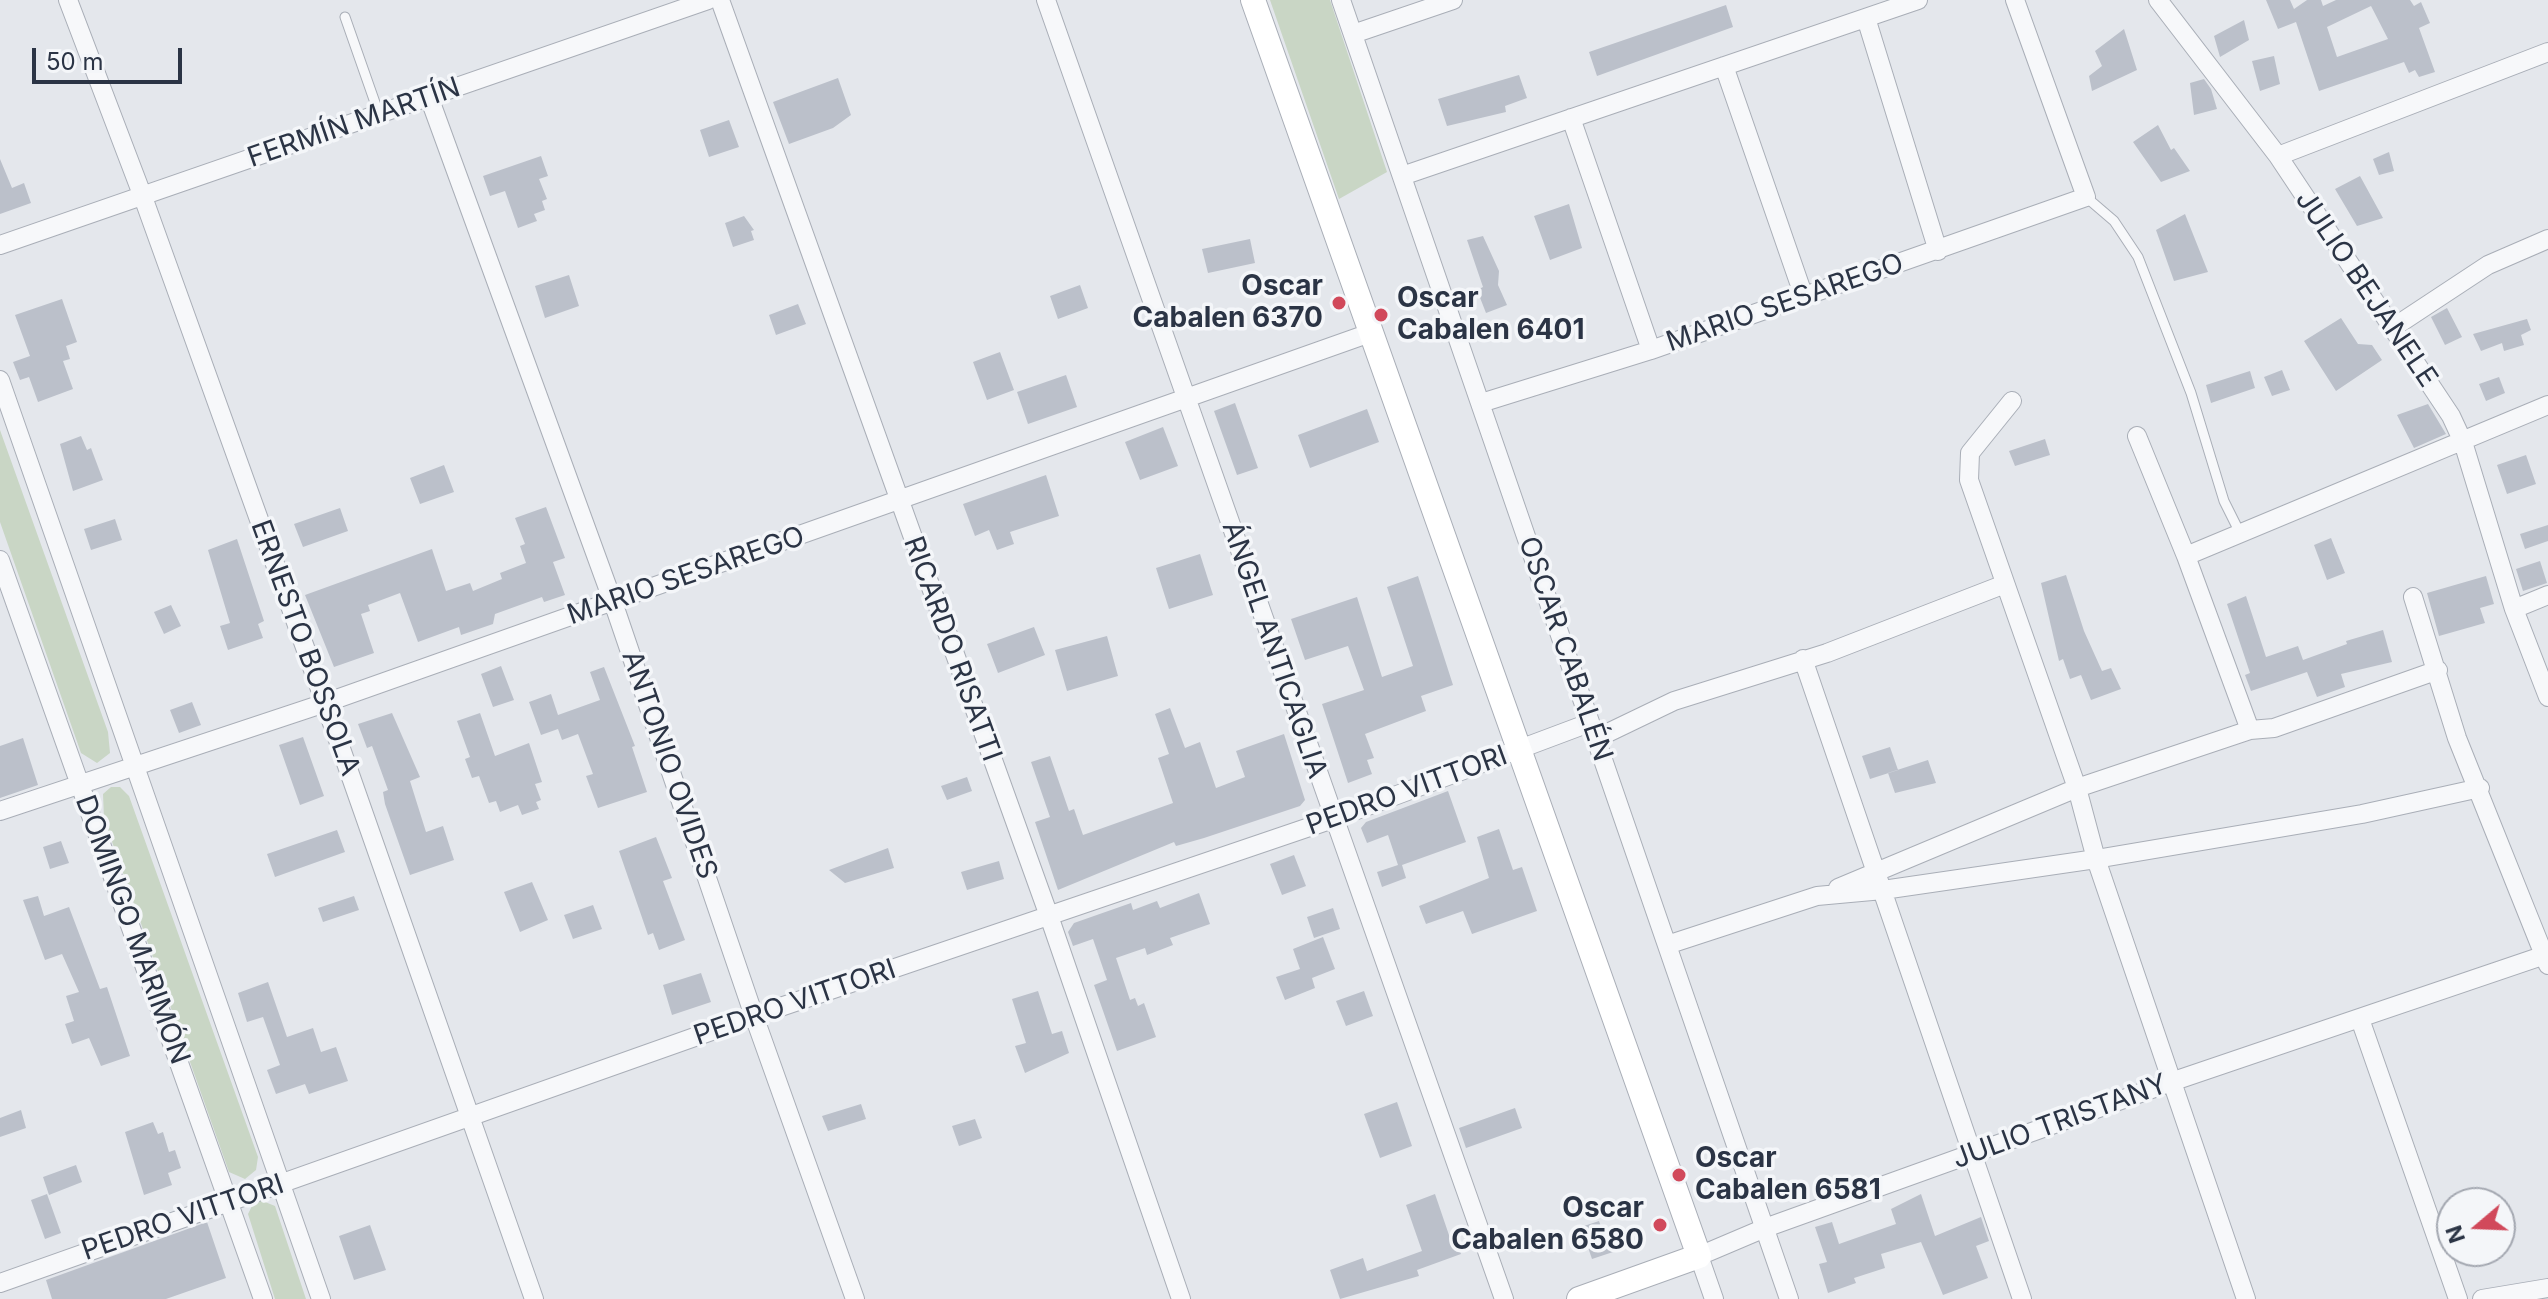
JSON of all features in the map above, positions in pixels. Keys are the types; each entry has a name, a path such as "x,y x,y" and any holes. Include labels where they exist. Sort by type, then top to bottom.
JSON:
{"main road":[{"path":"1253,0 1699,1256"},
{"name":"JULIO TRISTANY","path":"1579,1299 1699,1256"}],"street":[{"name":"ERNESTO BOSSOLA","path":"68,0 143,197 325,703 534,1299"},
{"name":"FERMÍN MARTÍN","path":"0,245 708,0"},
{"name":"RICARDO RISATTI","path":"720,0 1049,916 1181,1299"},
{"name":"ÁNGEL ANTICAGLIA","path":"1046,0 1504,1299"},
{"name":"OSCAR CABALÉN","path":"1341,0 1789,1299"},
{"path":"1353,34 1453,0"},
{"path":"1402,176 1918,0"},
{"path":"2015,0 2086,197"},
{"name":"JULIO BEJANELE","path":"2158,0 2278,156 2451,416 2463,442 2514,609 2548,697"},
{"path":"1866,18 1938,251"},
{"path":"2278,156 2548,52"},
{"path":"1724,66 1804,297"},
{"name":"ANTONIO OVIDES","path":"429,97 613,602 754,1016 855,1299"},
{"path":"1571,118 1651,350"},
{"name":"MARIO SESAREGO","path":"1481,403 1651,350 2086,197"},
{"path":"2391,329 2488,265 2548,239"},
{"name":"MARIO SESAREGO","path":"0,811 325,703 1370,333"},
{"path":"0,380 321,1299"},
{"path":"2012,401 1970,453 1968,468 2077,788 2096,859 2246,1299"},
{"path":"2186,556 2548,405"},
{"path":"2137,436 2186,556 2250,730"},
{"name":"DOMINGO MARIMÓN","path":"0,560 263,1299"},
{"name":"PEDRO VITTORI","path":"0,1283 754,1016 1333,819 1518,749 1592,731 1803,659 2005,584"},
{"path":"2514,609 2548,595"},
{"path":"2413,597 2457,738 2547,958"},
{"path":"1803,659 2022,1299"},
{"path":"1880,881 2077,788 2250,730 2274,728 2438,670"},
{"path":"1667,945 1817,896 1880,881 2096,859 2362,814 2480,788"},
{"name":"JULIO TRISTANY","path":"1699,1256 1765,1228 2171,1082 2547,958"},
{"path":"2360,1019 2458,1299"},
{"path":"1699,1256 1714,1299"},
{"path":"2482,1299 2548,1288"}],"lane":[{"path":"345,17 379,114"},
{"path":"2086,197 2114,221 2138,257 2191,393 2224,501 2240,533"}],"green space":[{"path":"1270,0 1330,0 1387,172 1339,199"},
{"path":"0,430 108,732 110,753 97,763 81,753 0,522"},
{"path":"111,787 120,787 129,796 258,1157 256,1170 245,1179 229,1172 104,819 103,794"},
{"path":"260,1200 275,1206 306,1299 275,1299 248,1214 254,1202"}],"building":[{"path":"2266,0 2290,0 2294,9 2307,0 2321,0 2323,6 2336,0 2410,0 2414,6 2421,2 2430,23 2419,28 2435,72 2419,77 2415,70 2409,73 2404,62 2319,91 2296,22 2278,29","holes":["2371,6 2388,39 2337,57 2327,27"]},
{"path":"1726,5 1733,27 1597,76 1589,52"},
{"path":"2244,20 2249,40 2220,57 2214,36"},
{"path":"2124,29 2137,70 2092,91 2089,76 2102,66 2095,51"},
{"path":"2274,56 2280,84 2260,91 2252,61"},
{"path":"1519,75 1527,98 1505,106 1506,112 1447,126 1438,99"},
{"path":"838,78 851,115 833,128 789,144 773,102"},
{"path":"2204,79 2211,89 2217,109 2194,115 2190,83"},
{"path":"729,120 739,147 709,157 700,130"},
{"path":"2158,125 2171,150 2174,148 2190,171 2161,182 2133,142"},
{"path":"2389,152 2394,171 2379,175 2373,159"},
{"path":"541,156 548,176 539,179 547,199 542,201 545,210 534,214 537,221 518,228 505,191 490,196 483,176"},
{"path":"0,159 12,188 24,183 31,203 0,214"},
{"path":"2360,176 2383,218 2357,226 2335,189"},
{"path":"1569,204 1582,248 1550,260 1534,216"},
{"path":"2185,214 2208,272 2174,281 2156,230"},
{"path":"744,216 754,230 751,231 754,240 733,247 725,223"},
{"path":"1483,236 1499,271 1498,285 1507,305 1486,313 1477,290 1483,287 1467,240"},
{"path":"1250,239 1255,263 1208,273 1202,249"},
{"path":"569,275 579,306 545,318 535,286"},
{"path":"1080,285 1088,308 1058,319 1050,296"},
{"path":"62,299 77,342 66,346 70,359 63,361 73,389 38,402 29,377 20,380 13,362 30,356 15,315"},
{"path":"798,304 806,324 776,335 769,315"},
{"path":"2447,308 2462,337 2445,345 2431,317"},
{"path":"2341,318 2358,344 2372,345 2382,360 2336,391 2304,341"},
{"path":"2527,319 2531,330 2521,335 2524,345 2504,351 2502,343 2481,351 2473,334"},
{"path":"1000,352 1014,390 987,400 973,362"},
{"path":"2282,370 2290,390 2272,396 2264,377"},
{"path":"2250,371 2255,388 2211,403 2206,385"},
{"path":"1066,375 1077,407 1028,424 1017,392"},
{"path":"2499,377 2505,393 2486,401 2479,384"},
{"path":"1235,403 1258,468 1237,475 1214,411"},
{"path":"2428,404 2446,434 2414,448 2397,415"},
{"path":"1367,409 1379,442 1310,468 1298,435"},
{"path":"1163,427 1178,466 1140,480 1125,442"},
{"path":"81,436 87,450 91,448 103,480 73,491 60,444"},
{"path":"2045,439 2050,455 2015,466 2009,451"},
{"path":"2526,455 2536,484 2507,494 2497,465"},
{"path":"444,465 454,492 420,504 410,478"},
{"path":"1046,475 1059,516 1010,532 1014,544 997,550 989,530 975,536 963,504"},
{"path":"546,507 565,558 553,562 565,595 544,602 542,597 495,614 493,624 461,635 459,627 418,642 400,593 368,605 370,611 361,614 374,653 334,667 305,595 432,549 446,591 470,583 473,591 502,579 500,573 526,563 520,546 525,544 515,518"},
{"path":"340,508 348,531 303,547 294,524"},
{"path":"115,519 122,540 91,550 84,529"},
{"path":"2548,525 2548,541 2525,549 2520,534"},
{"path":"2331,538 2345,573 2327,580 2314,545"},
{"path":"237,539 264,621 258,624 263,638 228,650 220,626 230,623 208,550"},
{"path":"1200,554 1213,595 1169,609 1156,568"},
{"path":"2540,561 2547,583 2523,591 2516,569"},
{"path":"2066,575 2084,631 2102,671 2111,668 2121,689 2091,700 2081,675 2070,679 2063,659 2059,661 2041,583"},
{"path":"1418,576 1453,685 1421,696 1426,711 1365,734 1374,758 1367,760 1372,774 1348,783 1322,704 1364,690 1348,646 1305,660 1291,619 1357,597 1382,677 1413,666 1387,587"},
{"path":"2486,576 2494,604 2480,608 2485,623 2439,636 2427,593"},
{"path":"2246,596 2266,657 2298,646 2303,660 2347,644 2346,641 2383,630 2392,662 2341,674 2345,687 2317,697 2307,672 2251,691 2245,675 2250,673 2227,604"},
{"path":"171,605 181,626 164,634 154,612"},
{"path":"1034,627 1045,655 998,673 987,644"},
{"path":"1107,636 1118,676 1067,691 1055,650"},
{"path":"501,666 514,700 493,707 481,674"},
{"path":"604,667 635,746 632,747 647,792 598,808 586,776 593,774 578,734 562,740 558,729 541,735 529,702 551,694 558,715 600,700 590,672"},
{"path":"192,702 201,725 179,733 170,710"},
{"path":"1170,708 1185,748 1200,742 1216,788 1245,777 1236,751 1284,734 1305,800 1300,806 1204,838 1176,846 1174,842 1058,890 1035,822 1050,817 1031,762 1050,756 1069,811 1074,809 1083,835 1173,803 1158,758 1169,754 1155,714"},
{"path":"392,713 420,777 410,781 426,832 443,826 454,860 410,875 385,804 383,792 388,790 372,746 367,748 358,724"},
{"path":"480,713 495,756 529,743 542,782 535,784 541,800 536,802 539,809 522,815 518,805 500,812 496,801 489,803 479,776 472,778 465,759 470,757 457,721"},
{"path":"303,737 324,796 300,805 279,745"},
{"path":"23,738 38,785 0,798 0,746"},
{"path":"1890,747 1898,770 1870,779 1862,756"},
{"path":"1928,760 1936,783 1895,793 1888,773"},
{"path":"967,777 972,791 947,800 941,786"},
{"path":"1448,791 1466,842 1402,865 1406,878 1382,887 1377,872 1398,865 1388,835 1367,843 1361,828 1366,822"},
{"path":"1499,829 1513,870 1522,867 1537,911 1472,934 1463,911 1426,924 1419,906 1489,878 1477,837"},
{"path":"337,830 345,852 275,877 267,854"},
{"path":"656,837 672,878 663,881 685,940 659,950 653,933 648,935 619,851"},
{"path":"61,841 69,863 50,869 43,847"},
{"path":"888,848 894,868 845,883 829,870"},
{"path":"1294,855 1306,886 1282,895 1270,864"},
{"path":"999,861 1004,879 967,890 961,872"},
{"path":"532,882 548,920 520,932 504,892"},
{"path":"1199,893 1210,924 1170,938 1173,945 1147,955 1145,948 1116,958 1130,1000 1135,998 1138,1006 1144,1003 1156,1037 1117,1051 1094,985 1107,980 1093,939 1073,946 1068,932 1074,923 1131,903 1133,910 1157,901 1160,908"},
{"path":"38,896 44,916 69,907 100,989 107,987 130,1056 101,1066 89,1038 72,1044 65,1024 74,1021 66,996 79,992 62,954 45,960 23,900"},
{"path":"354,896 359,910 323,922 318,908"},
{"path":"593,905 602,929 573,939 564,915"},
{"path":"1333,908 1340,929 1314,938 1307,917"},
{"path":"1323,937 1335,969 1312,978 1315,988 1285,1000 1276,977 1300,969 1293,949"},
{"path":"701,973 711,1002 672,1015 663,985"},
{"path":"268,982 287,1037 313,1028 321,1052 336,1047 348,1081 309,1094 305,1084 276,1094 267,1070 280,1065 263,1017 247,1022 238,993"},
{"path":"1038,991 1052,1034 1062,1031 1069,1053 1025,1073 1015,1046 1026,1043 1012,999"},
{"path":"1364,991 1373,1016 1346,1026 1336,1001"},
{"path":"1397,1102 1412,1146 1380,1158 1364,1114"},
{"path":"861,1104 866,1119 828,1131 822,1116"},
{"path":"1515,1108 1522,1128 1466,1148 1459,1128"},
{"path":"21,1110 26,1128 0,1137 0,1118"},
{"path":"975,1119 982,1138 959,1146 952,1126"},
{"path":"153,1122 158,1134 163,1132 169,1152 175,1150 181,1168 168,1173 172,1185 144,1195 125,1132"},
{"path":"76,1165 82,1182 49,1195 43,1177"},
{"path":"47,1194 61,1233 45,1239 31,1200"},
{"path":"1435,1194 1450,1238 1455,1237 1461,1254 1417,1270 1419,1276 1340,1299 1330,1270 1363,1258 1367,1271 1422,1251 1406,1205"},
{"path":"1921,1194 1935,1236 1981,1217 1989,1241 1976,1246 1988,1278 1943,1295 1921,1242 1881,1254 1885,1268 1854,1278 1856,1283 1828,1293 1819,1264 1827,1262 1815,1227 1832,1222 1839,1244 1896,1224 1891,1209"},
{"path":"1599,1221 1605,1238 1614,1235 1619,1250 1592,1259 1581,1227"},
{"path":"207,1222 226,1278 166,1299 52,1299 46,1280"},
{"path":"370,1225 386,1270 354,1280 339,1236"}],"place":[{"name":"Oscar Cabalen 6370","path":"1339,303"},
{"name":"Oscar Cabalen 6401","path":"1381,315"},
{"name":"Oscar Cabalen 6581","path":"1679,1175"},
{"name":"Oscar Cabalen 6580","path":"1660,1225"}]}
